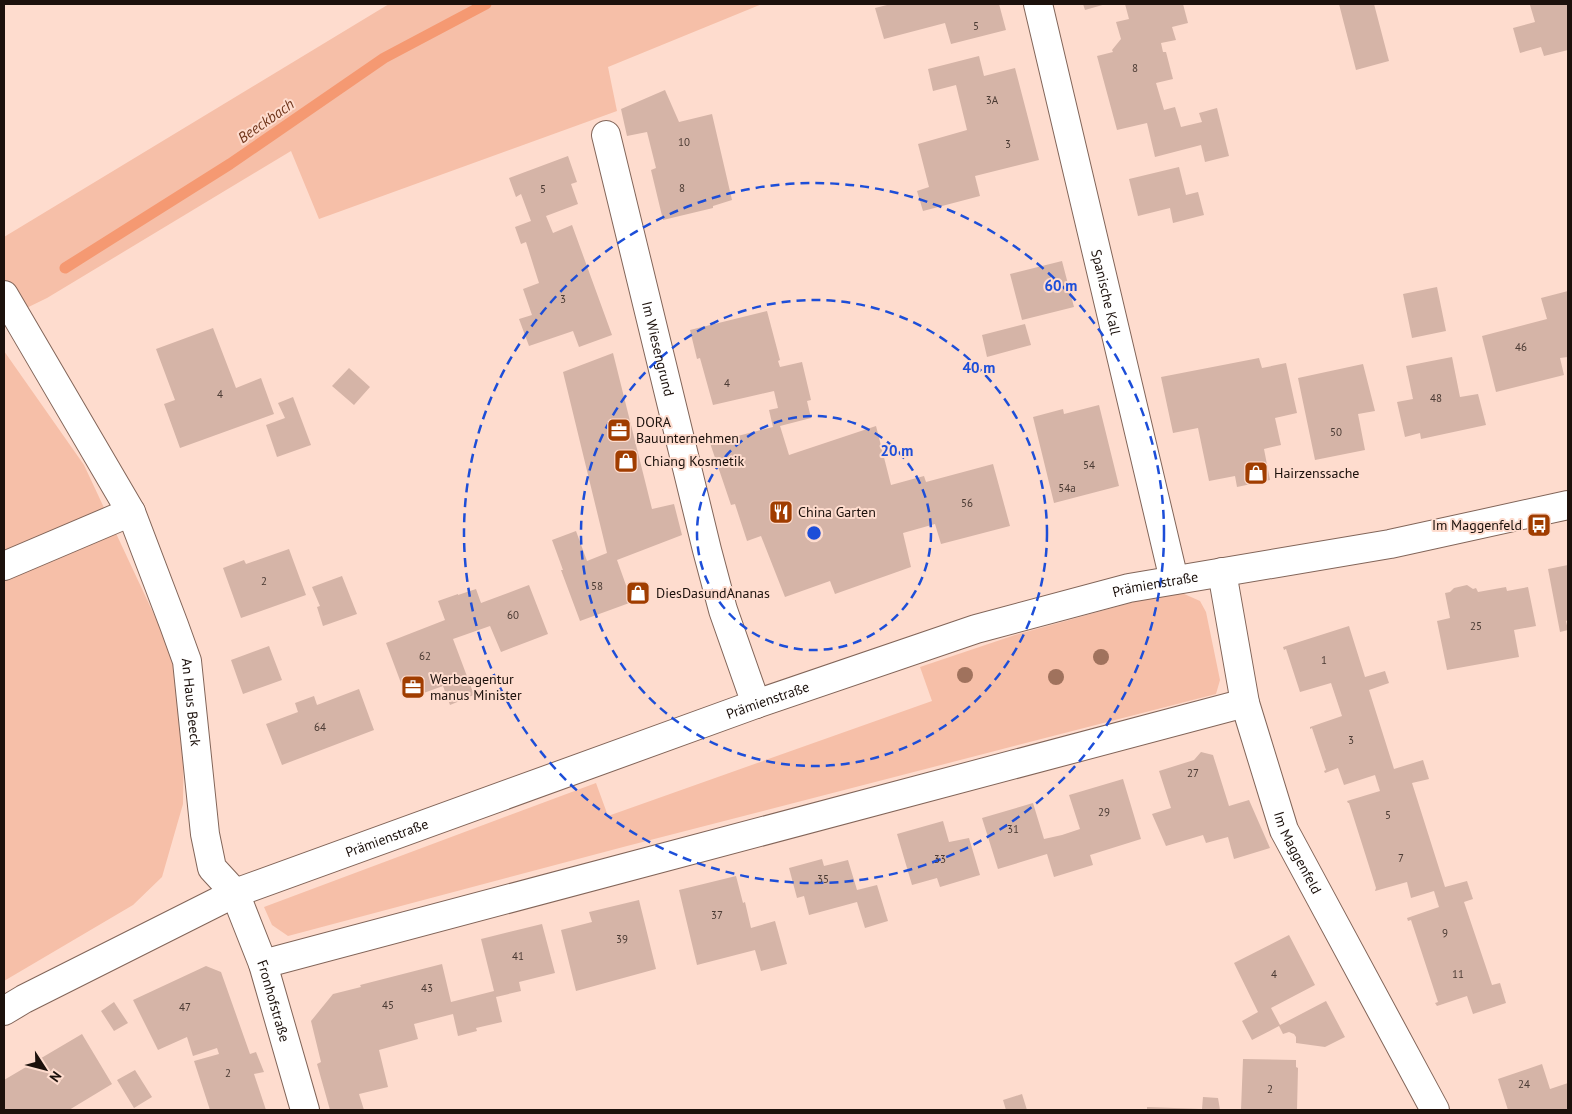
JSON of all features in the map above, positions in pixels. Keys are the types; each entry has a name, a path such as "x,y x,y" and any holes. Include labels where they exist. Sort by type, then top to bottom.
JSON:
{"street":[{"name":"Spanische Kall","path":"1038,4 1174,580"},
{"name":"Im Wiesengrund","path":"606,136 709,558 723,610 756,704"},
{"name":"An Haus Beeck","path":"4,295 131,512 187,662 204,834 212,868 235,893"},
{"name":"Prämienstraße","path":"4,1011 50,985 235,893 756,704 976,629 1129,588 1390,544 1568,505"},
{"path":"4,566 131,512"},
{"name":"Im Maggenfeld","path":"1222,572 1245,703 1284,830 1424,1107"},
{"path":"263,964 1245,703"},
{"name":"Fronhofstraße","path":"235,893 263,964 305,1110"}],"shaded area":[{"path":"389,4 762,4 608,67 617,111 319,219 291,151 47,298 4,319 4,237"},
{"path":"4,351 84,465 172,653 184,736 183,804 162,877 133,905 4,981"},
{"path":"1182,593 1200,601 1206,612 1220,680 1216,694 627,846 288,936 272,925 264,907 596,783 608,816 932,701 920,667 1015,635 1155,596"}],"building":[{"path":"891,4 999,4 1006,30 951,44 945,23 884,39 875,8"},
{"path":"1083,4 1106,4 1085,10"},
{"path":"1125,4 1183,4 1188,23 1172,27 1176,40 1161,43 1163,52 1166,52 1173,79 1156,83 1164,110 1175,107 1181,127 1202,122 1199,113 1217,108 1229,156 1205,162 1201,145 1155,157 1147,123 1117,130 1097,56 1113,52 1112,50 1121,39 1116,22 1129,19"},
{"path":"1339,4 1374,4 1389,61 1356,70"},
{"path":"1568,4 1568,50 1544,56 1541,47 1520,53 1513,28 1535,22 1530,5"},
{"path":"979,56 984,76 1015,68 1039,160 975,176 980,196 923,211 917,191 929,187 918,144 967,130 956,85 933,91 928,69"},
{"path":"665,90 679,122 712,114 732,200 713,206 713,208 663,220 651,170 656,168 647,132 627,136 621,109"},
{"path":"568,156 577,182 571,184 578,204 546,216 553,233 572,225 612,335 579,347 573,331 529,346 519,319 532,315 523,289 539,283 526,242 521,244 515,227 531,221 521,194 516,197 509,178"},
{"path":"1179,167 1186,195 1198,192 1204,215 1173,223 1170,208 1138,216 1129,179"},
{"path":"1062,261 1074,307 1022,320 1010,274"},
{"path":"1437,287 1446,331 1412,338 1403,294"},
{"path":"1568,291 1568,357 1560,358 1564,375 1496,392 1482,336 1547,319 1541,298"},
{"path":"767,311 780,360 778,361 780,367 802,362 811,400 807,401 811,418 780,426 789,455 876,426 891,485 924,476 926,482 993,464 1010,526 941,544 935,524 903,533 911,567 835,594 830,581 785,597 761,536 747,541 735,504 731,505 710,443 773,427 769,410 778,408 774,391 713,405 700,358 697,359 690,330"},
{"path":"1025,324 1031,345 987,357 982,335"},
{"path":"213,328 236,388 261,378 274,414 180,448 164,404 175,400 156,349"},
{"path":"613,353 652,509 674,504 682,535 617,560 632,602 580,621 552,540 576,531 587,561 607,553 563,372"},
{"path":"1452,357 1460,397 1478,394 1486,425 1421,439 1420,433 1405,437 1397,402 1413,399 1406,366"},
{"path":"1259,358 1262,368 1286,363 1297,413 1275,418 1281,445 1264,449 1270,480 1237,487 1235,476 1209,481 1198,428 1173,433 1161,377"},
{"path":"1363,364 1375,411 1358,414 1365,450 1315,460 1298,378"},
{"path":"349,368 370,387 354,405 332,386"},
{"path":"293,397 311,445 277,457 266,425 285,418 278,403"},
{"path":"1099,405 1119,486 1054,503 1033,417 1063,409 1064,414"},
{"path":"289,549 306,595 241,618 223,568 244,560 246,564"},
{"path":"1568,565 1568,620 1566,621 1568,630 1560,632 1548,569"},
{"path":"342,576 357,614 323,626 317,607 320,606 312,587"},
{"path":"529,585 548,634 501,652 490,626 453,639 474,695 450,705 443,686 407,699 386,643 445,620 438,601 476,589 481,603"},
{"path":"1467,585 1473,589 1476,588 1478,592 1506,587 1507,591 1528,587 1536,626 1514,630 1519,657 1447,670 1437,621 1450,618 1445,593 1450,592 1454,588"},
{"path":"1349,626 1365,677 1385,671 1389,683 1369,690 1394,769 1423,760 1429,779 1412,783 1445,887 1467,881 1473,899 1464,902 1492,985 1500,983 1506,1003 1473,1014 1467,996 1437,1006 1435,1003 1438,1002 1411,920 1408,921 1407,918 1439,907 1434,891 1411,898 1407,882 1375,891 1376,888 1347,801 1380,791 1375,775 1344,785 1338,768 1325,773 1324,771 1326,770 1312,728 1310,729 1310,727 1342,716 1331,683 1300,692 1286,649 1284,650 1283,647"},
{"path":"269,646 282,680 243,694 231,660"},
{"path":"359,689 374,730 282,765 266,724 298,712 295,703 314,696 317,705"},
{"path":"1201,752 1213,755 1229,806 1249,800 1270,848 1234,859 1228,837 1206,843 1203,835 1166,846 1152,814 1171,808 1159,771 1194,760"},
{"path":"1123,779 1141,839 1090,855 1093,865 1054,877 1047,854 998,869 982,818 1033,803 1044,839 1062,835 1080,829 1069,795"},
{"path":"943,821 949,842 969,838 980,875 940,887 937,878 912,885 897,834"},
{"path":"822,859 824,866 848,860 857,890 877,885 888,921 865,928 857,902 809,915 804,896 797,898 789,868"},
{"path":"736,876 751,928 775,921 787,964 761,971 755,950 697,965 679,890"},
{"path":"639,900 656,969 576,991 561,930 592,922 589,912"},
{"path":"542,924 555,973 519,982 521,991 496,997 502,1022 476,1028 477,1031 458,1036 453,1014 414,1024 418,1039 379,1050 388,1087 359,1094 364,1110 330,1110 317,1064 321,1062 311,1021 333,994 361,987 360,985 442,964 451,1002 494,991 481,939"},
{"path":"1289,935 1315,985 1271,1008 1280,1025 1326,1001 1345,1037 1325,1047 1296,1043 1294,1034 1289,1032 1283,1034 1279,1026 1252,1040 1242,1021 1258,1012 1234,963"},
{"path":"206,966 221,972 250,1054 256,1052 264,1072 254,1074 266,1110 210,1110 194,1061 219,1054 217,1048 193,1056 187,1037 158,1050 133,1000"},
{"path":"114,1002 128,1023 114,1031 101,1011"},
{"path":"82,1034 112,1084 69,1110 4,1110 4,1080"},
{"path":"1243,1059 1296,1060 1296,1067 1298,1068 1297,1110 1241,1110"},
{"path":"1542,1064 1550,1089 1568,1083 1568,1110 1508,1110 1498,1079"},
{"path":"135,1070 152,1097 134,1108 117,1080"},
{"path":"1022,1094 1027,1110 1006,1110 1003,1100"},
{"path":"1203,1097 1218,1098 1220,1110 1147,1110 1147,1107 1202,1109"}],"waterway":[{"name":"Beeckbach","path":"65,268 230,164 384,58 486,4"}],"place":[{"name":"DORA Bauunternehmen","path":"619,430"},
{"name":"Chiang Kosmetik","path":"626,461"},
{"name":"Hairzenssache","path":"1256,473"},
{"name":"China Garten","path":"781,512"},
{"name":"Im Maggenfeld","path":"1539,525"},
{"name":"DiesDasundAnanas","path":"638,593"},
{"name":"Werbeagentur manus Minister","path":"413,687"}]}
